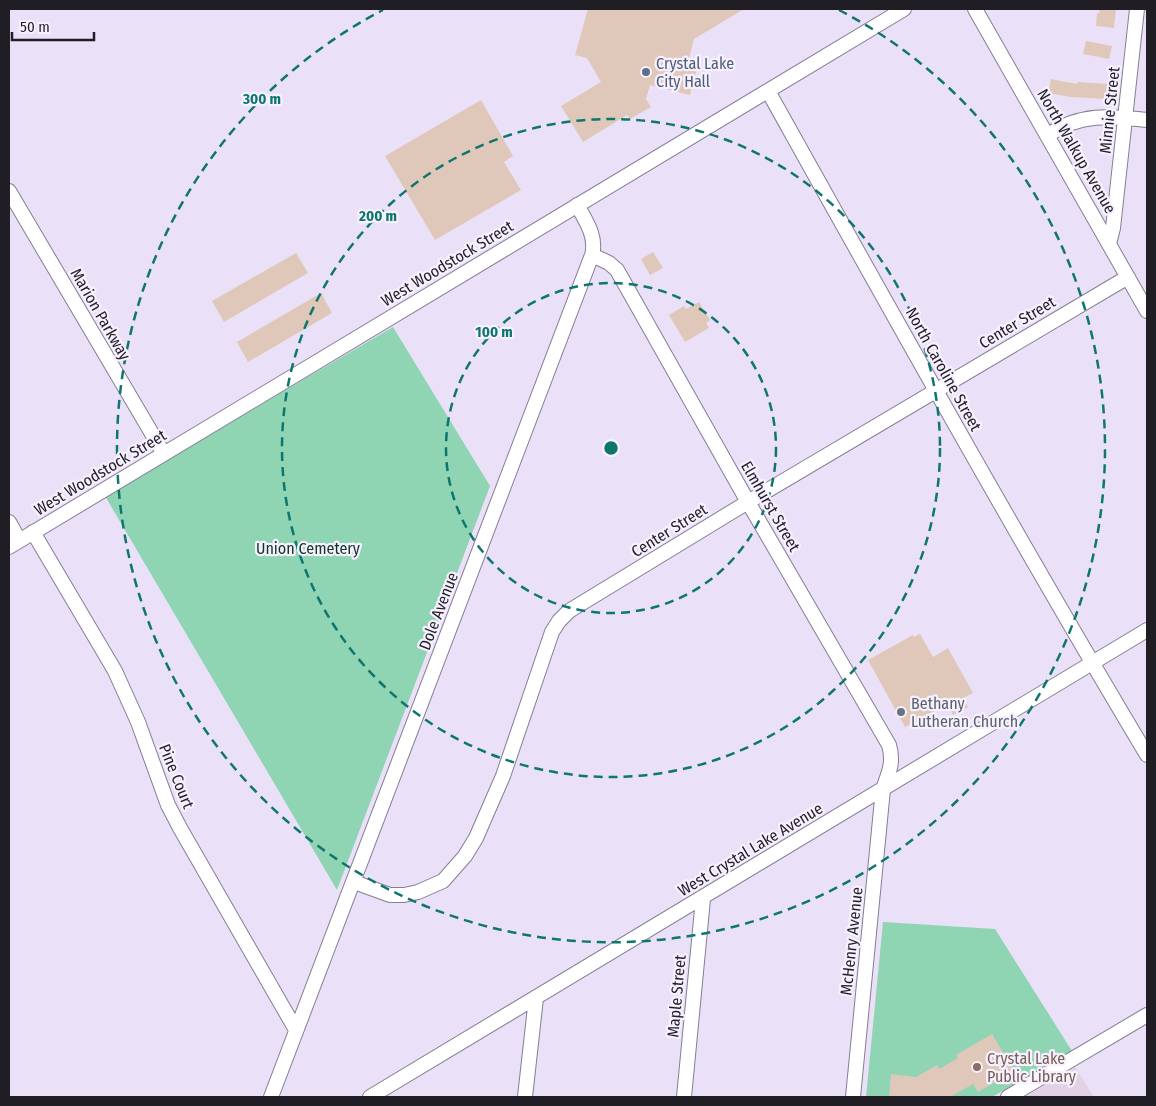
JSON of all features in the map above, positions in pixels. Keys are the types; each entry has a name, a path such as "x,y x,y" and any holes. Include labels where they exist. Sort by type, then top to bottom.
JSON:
{"street":[{"name":"West Woodstock Street","path":"14,544 904,9"},
{"name":"North Walkup Avenue","path":"976,9 1147,311"},
{"name":"Minnie Street","path":"1109,244 1113,228 1137,9"},
{"name":"North Caroline Street","path":"768,91 935,390 1147,755"},
{"path":"1048,135 1065,124 1094,117 1147,120"},
{"name":"Marion Parkway","path":"9,191 164,454"},
{"name":"Dole Avenue","path":"271,1097 592,255 593,238 578,205"},
{"name":"Elmhurst Street","path":"592,255 609,263 617,270 748,502 889,745 892,757 883,789"},
{"name":"Center Street","path":"354,882 390,895 418,892 443,880 468,850 500,784 546,646 559,621 580,603 595,596 935,390 1128,277"},
{"path":"9,522 14,544"},
{"name":"Pine Court","path":"33,532 115,671 138,722 168,805 182,833 296,1030"},
{"name":"West Crystal Lake Avenue","path":"370,1097 1147,630"},
{"name":"McHenry Avenue","path":"853,1097 883,789"},
{"name":"Maple Street","path":"684,1097 702,899"},
{"path":"525,1097 536,998"},
{"path":"1008,1097 1147,1016"}],"shaded area":[{"path":"1075,1067 1094,1097 1025,1097"}],"green space":[{"name":"Union Cemetery","path":"393,327 490,486 337,890 105,496"},
{"path":"883,922 995,929 1072,1051 992,1097 866,1097"}],"building":[{"name":"Crystal Lake City Hall","path":"588,9 744,9 694,39 688,62 698,65 690,95 650,85 646,99 651,107 630,119 627,115 583,142 561,106 601,82 587,58 575,55"},
{"path":"1100,9 1116,9 1114,28 1096,26 1097,13 1099,13"},
{"path":"1086,41 1112,46 1109,59 1083,54"},
{"path":"1051,79 1077,84 1077,82 1108,84 1107,99 1070,97 1048,93"},
{"path":"481,100 513,156 504,162 521,190 435,240 385,156"},
{"path":"653,252 663,268 650,275 641,259"},
{"path":"296,253 308,273 224,322 212,301"},
{"path":"321,293 332,313 248,362 237,342"},
{"path":"699,302 710,320 706,323 709,328 685,342 669,315 684,306 686,309"},
{"path":"920,634 933,657 948,648 973,693 963,698 968,707 953,715 947,704 905,727 868,660 913,635 914,637"},
{"name":"Crystal Lake Public Library","path":"992,1034 1014,1071 978,1092 973,1084 950,1097 889,1097 891,1074 916,1077 937,1065 939,1069 958,1058 956,1055"}],"place":[{"name":"Crystal Lake City Hall","path":"646,72"},
{"name":"Bethany Lutheran Church","path":"901,712"},
{"name":"Crystal Lake Public Library","path":"977,1067"}]}
